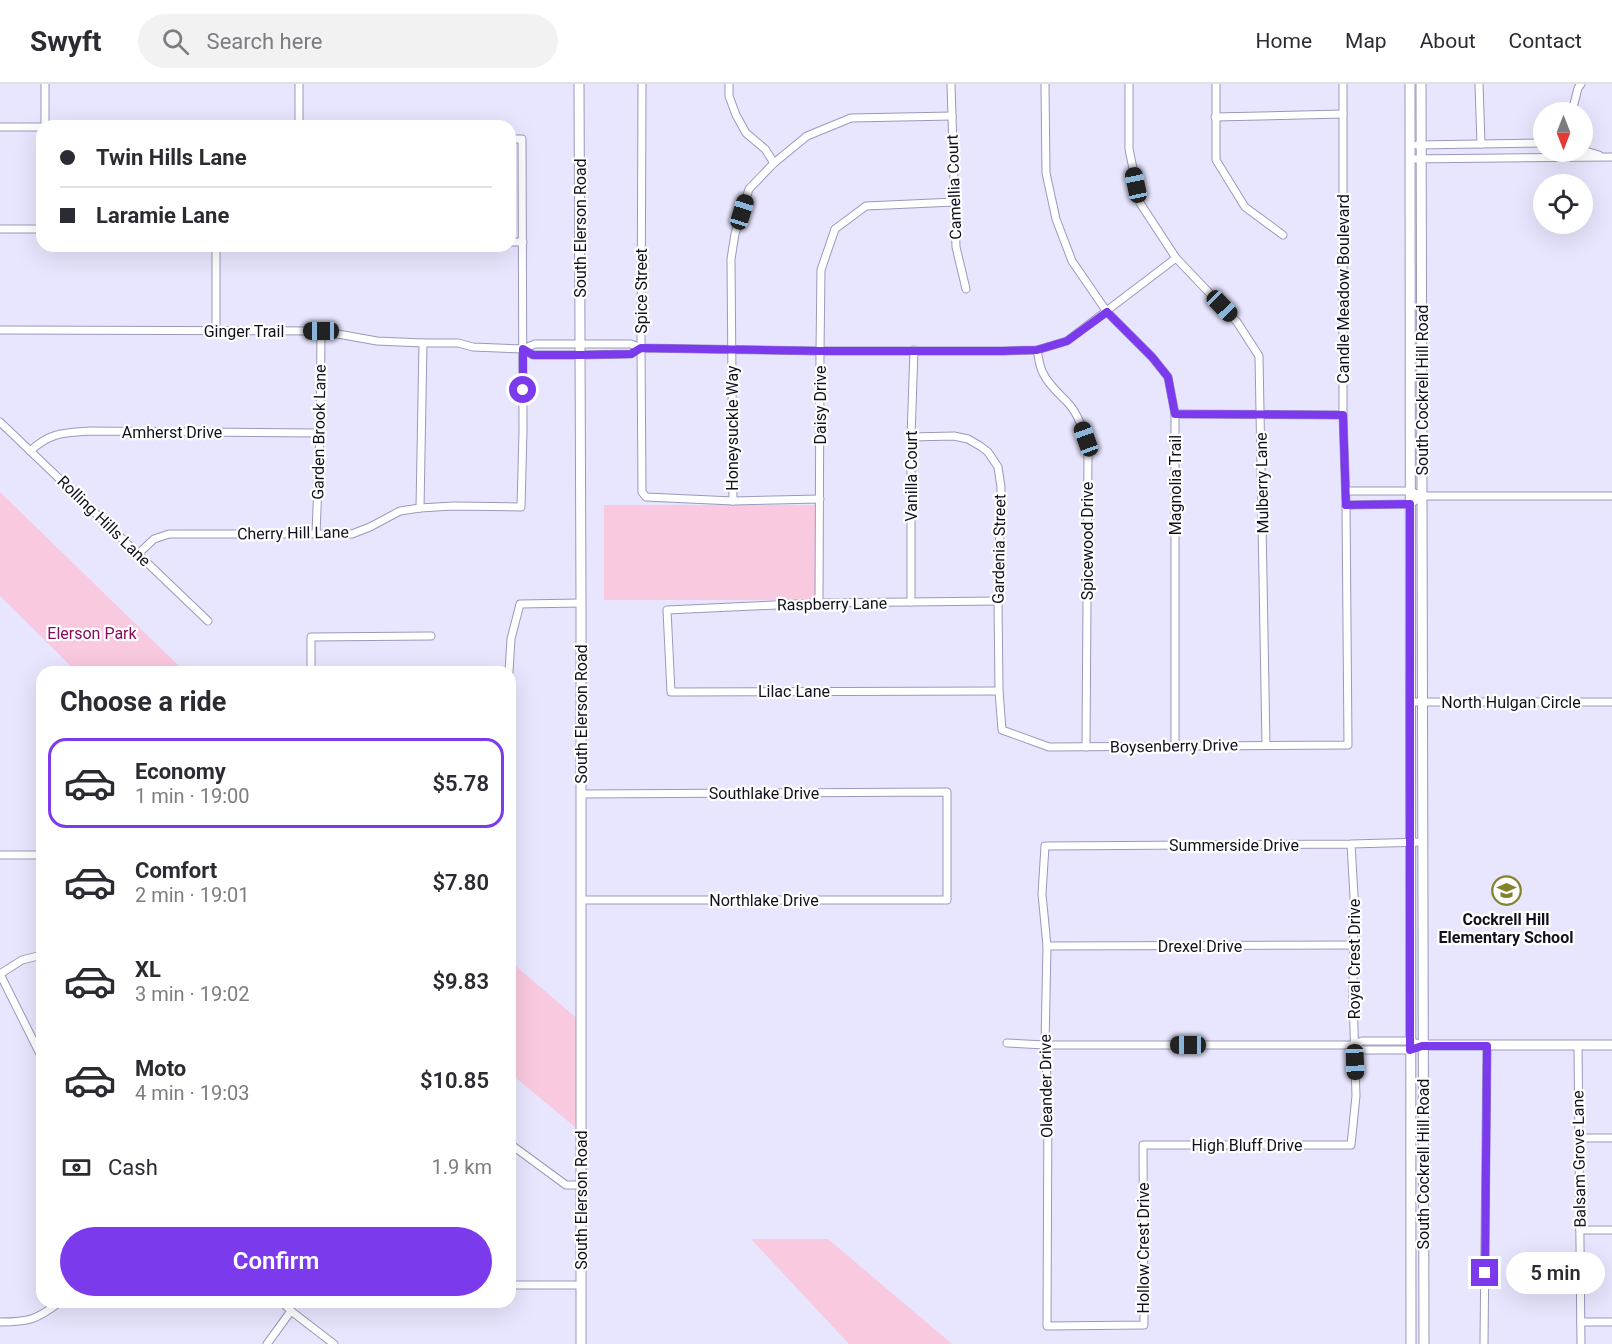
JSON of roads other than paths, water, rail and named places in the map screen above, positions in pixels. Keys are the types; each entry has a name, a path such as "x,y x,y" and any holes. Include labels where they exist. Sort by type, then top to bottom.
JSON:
{"main road":[{"name":"South Elerson Road","path":"579,84 581,1344"},
{"name":"South Cockrell Hill Road","path":"1410,84 1411,1344"},
{"name":"South Cockrell Hill Road","path":"1421,84 1424,1344"},
{"path":"1410,313 1422,313"},
{"path":"1422,1046 1612,1045"}],"street":[{"path":"44,120 45,84"},
{"path":"299,84 299,120"},
{"name":"Spice Street","path":"642,84 642,492 646,498 733,501"},
{"path":"729,84 729,96 746,133 765,149 774,162"},
{"name":"Camellia Court","path":"951,84 956,248 966,289"},
{"name":"Magnolia Trail","path":"1045,84 1046,173 1056,219 1072,261 1107,312 1152,357 1168,377 1175,414 1175,746"},
{"name":"Mulberry Lane","path":"1129,84 1129,149 1140,203 1176,258 1237,322 1259,356 1266,745"},
{"path":"1216,84 1216,160 1245,207 1283,235"},
{"name":"Candle Meadow Boulevard","path":"1343,84 1343,415 1346,491 1348,745"},
{"path":"1479,84 1481,144"},
{"path":"1574,102 1581,84"},
{"path":"1215,117 1343,114"},
{"name":"Honeysuckle Way","path":"733,501 731,259 735,234 749,189 774,162 807,136 851,118 951,116"},
{"path":"0,127 36,127"},
{"path":"516,139 522,139 523,349"},
{"path":"1410,146 1533,144"},
{"path":"1593,153 1608,157"},
{"path":"1410,159 1608,157"},
{"name":"Daisy Drive","path":"819,603 821,270 835,229 866,206 955,202"},
{"path":"0,229 36,229"},
{"path":"516,242 523,242"},
{"path":"216,252 216,331"},
{"name":"Ginger Trail","path":"0,330 321,331 377,341 423,344 458,343 473,347 523,349 535,344 631,344 641,348 732,350 1037,350 1067,341 1176,258"},
{"name":"Garden Brook Lane","path":"316,534 321,331"},
{"path":"420,508 423,344"},
{"name":"Ginger Trail","path":"523,349 533,355 580,355 631,354 641,348"},
{"name":"Cherry Hill Lane","path":"138,554 154,540 169,534 352,534 400,511 420,508 521,507 523,349"},
{"name":"Vanilla Court","path":"911,602 914,350"},
{"name":"Spicewood Drive","path":"1037,350 1041,371 1049,384 1070,404 1078,417 1087,445 1086,747"},
{"path":"1175,414 1343,415"},
{"name":"Rolling Hills Lane","path":"0,422 208,621"},
{"name":"Amherst Drive","path":"30,451 43,440 61,433 90,431 320,433"},
{"name":"Gardenia Street","path":"912,437 954,436 968,439 988,452 998,467 1001,487 998,601 1002,730"},
{"path":"1346,491 1410,491 1422,496 1612,496"},
{"path":"1346,505 1410,504 1422,496"},
{"path":"733,501 820,499"},
{"name":"Raspberry Lane","path":"667,610 819,603 998,601"},
{"path":"509,666 511,639 520,604 581,603"},
{"name":"Lilac Lane","path":"667,610 671,692 999,691"},
{"path":"311,666 311,637 431,636"},
{"name":"North Hulgan Circle","path":"1410,702 1612,702"},
{"name":"Boysenberry Drive","path":"1002,730 1049,747 1348,745"},
{"name":"Southlake Drive","path":"581,794 947,792 947,900"},
{"name":"Summerside Drive","path":"1045,846 1423,842"},
{"name":"Royal Crest Drive","path":"1351,844 1354,896 1353,995 1356,1096 1351,1146"},
{"name":"Oleander Drive","path":"1045,846 1042,894 1047,946 1045,1045 1048,1095 1047,1326"},
{"path":"0,855 36,855"},
{"name":"Northlake Drive","path":"580,900 947,900"},
{"name":"Drexel Drive","path":"1047,946 1353,945"},
{"path":"36,956 22,960 0,974 36,1046"},
{"path":"1007,1043 1354,1045 1362,1050 1422,1046"},
{"name":"Balsam Grove Lane","path":"1578,1045 1581,1344"},
{"path":"1484,1344 1487,1046"},
{"path":"1579,1138 1612,1138"},
{"name":"Hollow Crest Drive","path":"1047,1326 1144,1325 1143,1146"},
{"name":"High Bluff Drive","path":"1143,1146 1351,1146"},
{"path":"516,1148 566,1185 581,1185"},
{"path":"1580,1230 1612,1230"},
{"path":"516,1285 581,1285"},
{"path":"0,1322 24,1322 51,1308"},
{"path":"288,1308 334,1344"},
{"path":"267,1344 291,1311"},
{"path":"1581,1322 1612,1322"}],"place":[{"name":"Cockrell Hill Elementary School","path":"1506,891"}],"park label":[{"name":"Elerson Park","path":"92,633"}]}
